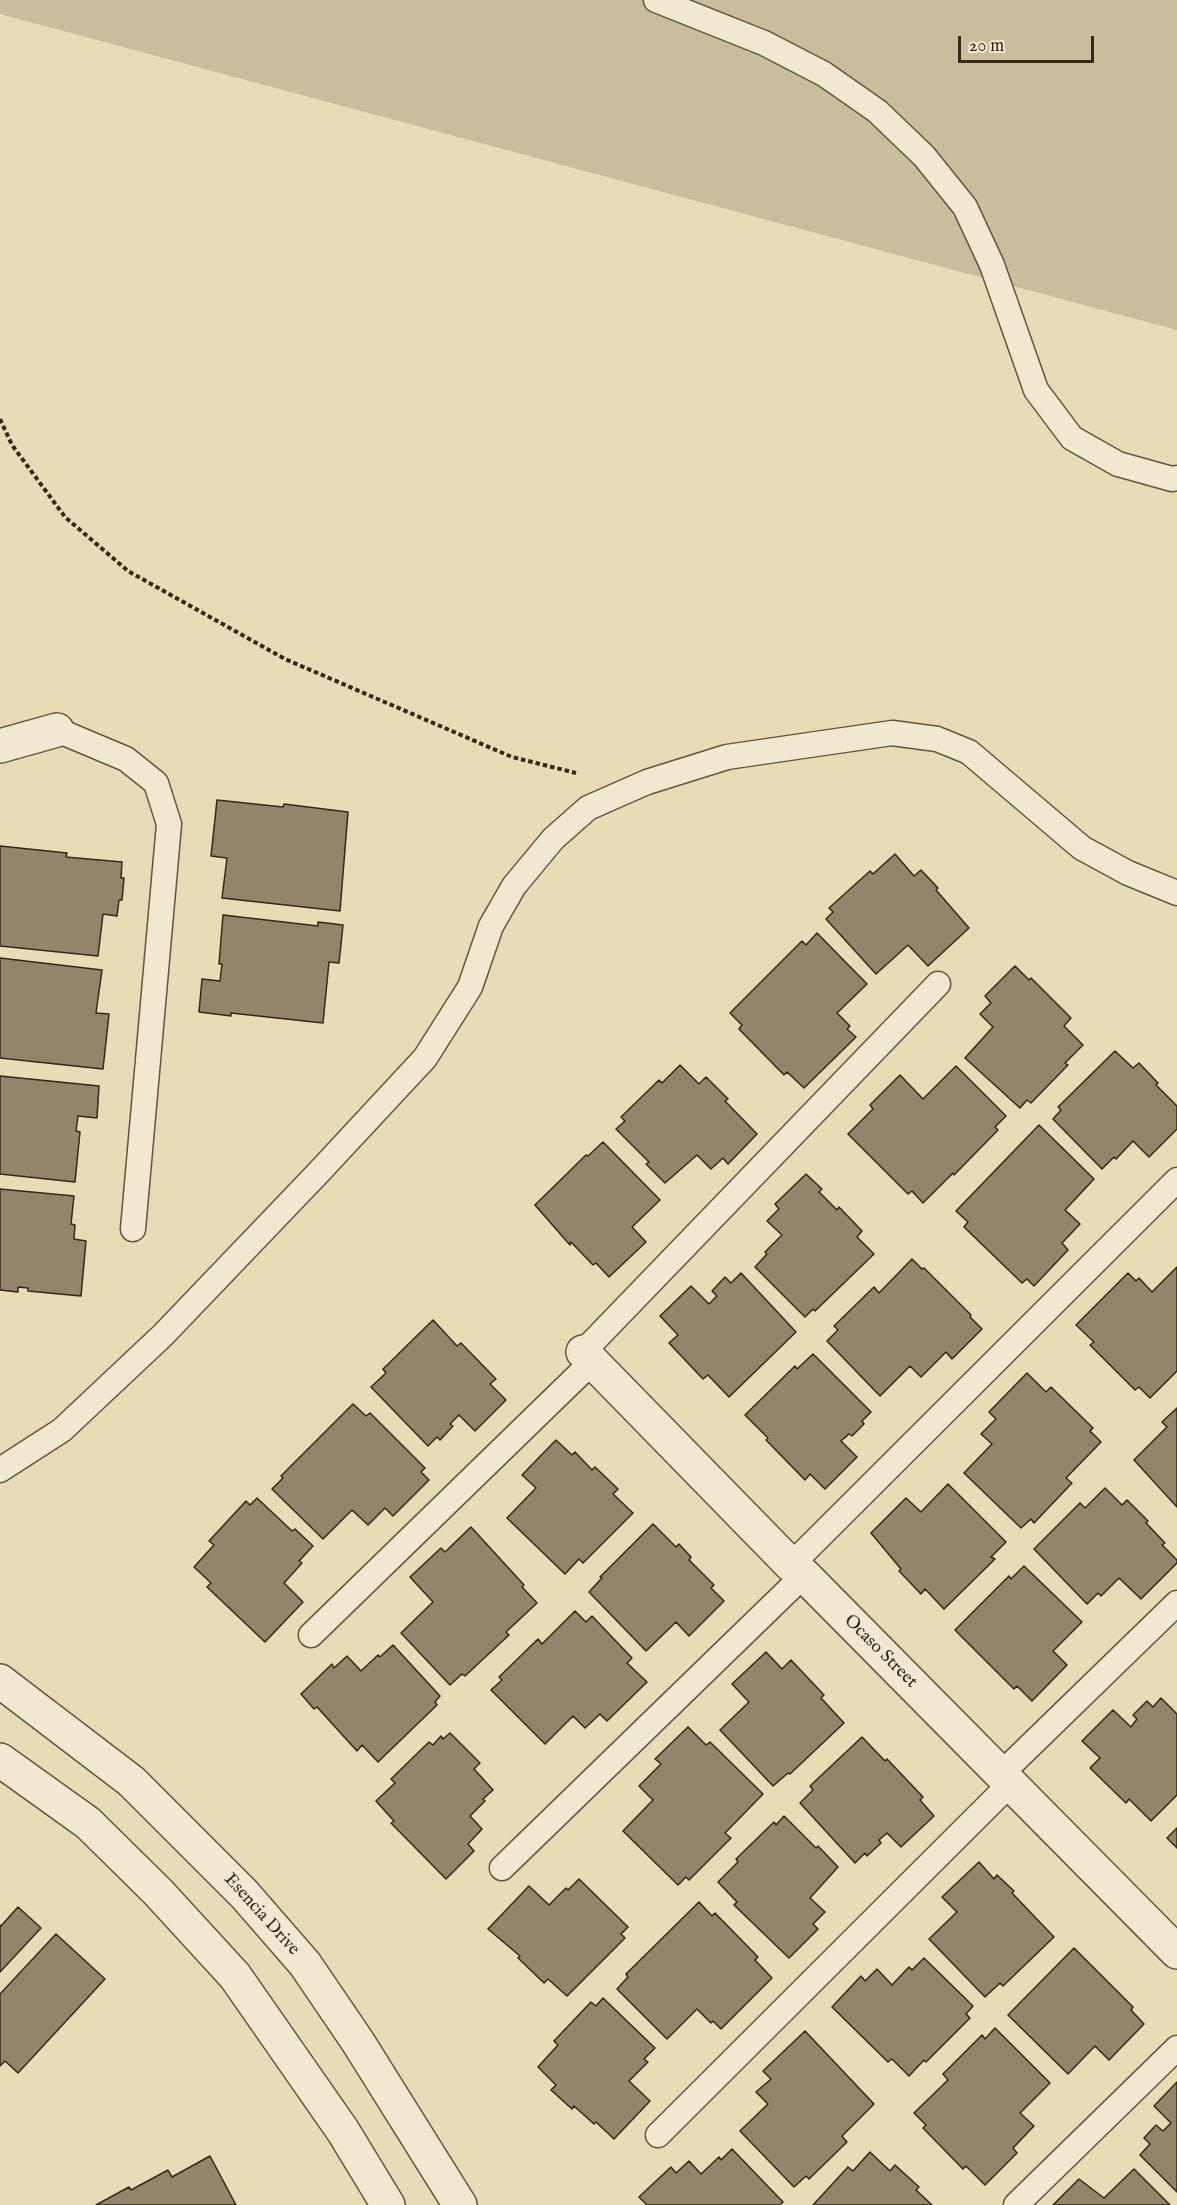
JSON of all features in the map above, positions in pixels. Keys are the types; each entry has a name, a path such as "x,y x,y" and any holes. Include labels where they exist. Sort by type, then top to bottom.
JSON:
{"street":[{"path":"0,746 57,730"},
{"name":"Ocaso Street","path":"587,1357 1177,1952"},
{"name":"Esencia Drive","path":"3,1689 131,1781 253,1904 305,1964 345,2022 460,2205"},
{"path":"0,1760 88,1823 158,1892 235,1976 343,2131 388,2205"}],"lane":[{"path":"656,0 764,43 824,74 877,111 924,156 965,207 992,265 1036,390 1072,438 1118,464 1172,479 1177,478"},
{"path":"57,730 126,759 156,783 169,824 133,1229"},
{"path":"0,1470 62,1430 164,1335 425,1058 470,987 491,926 514,886 553,839 588,808 634,788 727,757 892,733 937,739 969,752 1082,848 1128,873 1177,893"},
{"path":"311,1635 587,1357 938,984"},
{"path":"502,1868 797,1570 1177,1180"},
{"path":"658,2136 1177,1604"},
{"path":"1016,2205 1177,2048"}],"path":[{"path":"0,419 12,445 65,517 128,571 285,658 512,757 634,788"}],"shaded area":[{"path":"0,0 1177,0 1177,330 0,14"}],"building":[{"path":"217,800 283,807 284,804 348,812 340,911 222,898 227,858 211,856"},
{"path":"0,846 67,853 66,857 122,862 121,878 124,878 122,900 119,900 117,916 103,914 98,956 0,946"},
{"path":"895,854 914,876 921,870 969,928 928,966 908,945 876,974 826,919 833,912 829,908 870,871 873,874"},
{"path":"223,915 318,926 318,922 343,925 339,963 329,962 323,1023 231,1013 231,1016 199,1012 202,979 220,981"},
{"path":"817,933 867,984 837,1013 850,1026 847,1029 856,1037 804,1088 787,1072 784,1075 739,1029 742,1025 730,1013 802,941 806,945"},
{"path":"0,958 102,970 96,1013 109,1014 103,1069 0,1058"},
{"path":"1015,966 1029,980 1031,978 1071,1018 1064,1026 1083,1045 1065,1063 1068,1065 1031,1103 1027,1100 1020,1108 965,1058 993,1027 980,1014 991,1003 985,996"},
{"path":"1115,1051 1133,1068 1139,1063 1158,1083 1156,1085 1177,1106 1177,1129 1149,1157 1133,1141 1116,1159 1114,1157 1102,1169 1053,1119 1061,1110 1058,1107"},
{"path":"680,1065 699,1084 706,1077 728,1099 725,1101 757,1134 728,1164 723,1158 711,1169 697,1155 665,1183 646,1164 649,1162 616,1129 625,1121 621,1117 659,1080 662,1083"},
{"path":"956,1066 1006,1116 995,1127 998,1130 923,1203 912,1191 908,1194 848,1134 873,1109 870,1105 900,1075 923,1099"},
{"path":"0,1076 99,1086 97,1118 78,1116 76,1131 80,1132 75,1182 0,1174"},
{"path":"1039,1125 1094,1179 1065,1210 1080,1224 1062,1243 1068,1250 1034,1286 1027,1279 1022,1283 964,1227 968,1222 956,1211"},
{"path":"603,1142 660,1200 632,1227 646,1242 609,1277 596,1263 593,1265 571,1242 570,1245 535,1205 586,1155 588,1156"},
{"path":"806,1174 822,1189 819,1192 837,1210 839,1207 862,1231 857,1237 874,1254 815,1311 813,1309 805,1317 755,1267 767,1254 765,1252 782,1235 767,1221 779,1209 775,1204"},
{"path":"0,1189 74,1196 71,1224 75,1225 74,1239 86,1241 81,1296 28,1291 28,1288 18,1287 18,1292 0,1290"},
{"path":"912,1259 971,1315 970,1317 982,1329 952,1359 946,1352 921,1377 910,1366 880,1396 827,1341 838,1330 834,1326 874,1287 879,1293"},
{"path":"1177,1267 1177,1371 1150,1398 1139,1387 1135,1390 1090,1345 1094,1342 1076,1325 1128,1273 1136,1281 1139,1278 1152,1292"},
{"path":"741,1273 796,1332 729,1397 708,1375 703,1379 669,1343 678,1335 660,1316 691,1286 709,1304 717,1296 712,1291 725,1277 731,1283"},
{"path":"433,1320 457,1346 461,1343 496,1379 490,1384 506,1400 475,1431 459,1415 450,1424 453,1426 440,1440 437,1437 428,1446 371,1387 386,1373 383,1369"},
{"path":"813,1354 871,1412 862,1421 864,1424 852,1436 849,1434 841,1441 857,1457 825,1489 810,1474 805,1480 745,1415 795,1366 797,1369"},
{"path":"1027,1373 1046,1392 1051,1387 1093,1428 1090,1431 1101,1442 1066,1478 1072,1483 1034,1523 1031,1519 1021,1528 964,1473 992,1444 981,1434 996,1419 989,1412"},
{"path":"353,1404 366,1416 370,1413 425,1468 421,1472 429,1480 393,1516 385,1508 368,1525 352,1510 323,1539 272,1489 283,1478 281,1476"},
{"path":"1177,1408 1177,1507 1134,1460 1167,1427 1162,1422"},
{"path":"556,1440 572,1455 575,1452 592,1470 595,1467 618,1489 613,1494 633,1513 583,1563 579,1559 565,1574 507,1518 536,1488 522,1475"},
{"path":"948,1484 1006,1542 991,1557 995,1559 944,1609 925,1589 921,1594 899,1571 901,1569 871,1533 906,1498 921,1512"},
{"path":"1105,1488 1122,1505 1127,1500 1148,1521 1146,1523 1165,1543 1162,1545 1177,1560 1177,1563 1141,1599 1119,1578 1101,1596 1098,1593 1087,1604 1034,1549 1080,1503 1085,1508"},
{"path":"257,1498 292,1531 295,1529 313,1546 299,1561 302,1563 284,1583 303,1602 265,1642 207,1587 211,1583 194,1567 214,1545 209,1541 246,1501 250,1505"},
{"path":"653,1524 676,1547 679,1544 691,1557 689,1560 714,1585 711,1588 724,1601 689,1636 676,1622 646,1651 589,1592 602,1578 600,1577"},
{"path":"471,1527 524,1585 522,1587 537,1603 506,1632 509,1635 465,1676 462,1674 450,1685 401,1633 433,1602 410,1577 441,1548 445,1552"},
{"path":"1024,1566 1082,1622 1053,1651 1067,1665 1032,1701 1017,1686 1014,1689 955,1630 1009,1576 1011,1579"},
{"path":"575,1611 586,1622 592,1616 632,1658 627,1663 647,1682 607,1721 600,1714 585,1728 573,1716 545,1744 491,1690 502,1680 499,1677 538,1639 542,1644"},
{"path":"393,1645 440,1696 435,1702 437,1705 378,1762 362,1745 357,1751 317,1707 314,1709 301,1694 332,1664 334,1668 347,1656 361,1671"},
{"path":"766,1652 782,1669 791,1660 824,1695 821,1698 844,1723 790,1774 788,1773 773,1786 720,1730 749,1702 732,1684"},
{"path":"1161,1698 1177,1714 1177,1795 1151,1821 1129,1799 1126,1803 1090,1768 1100,1758 1082,1741 1113,1710 1131,1727 1137,1719 1133,1715 1147,1701 1153,1707"},
{"path":"688,1727 706,1745 710,1742 763,1794 725,1833 731,1838 689,1880 686,1877 678,1885 623,1831 653,1800 639,1786 661,1764 655,1759"},
{"path":"450,1733 480,1763 474,1769 493,1790 470,1816 482,1829 468,1844 474,1851 446,1879 391,1823 394,1821 376,1801 395,1783 391,1779 429,1742 433,1745 441,1736 443,1739"},
{"path":"862,1737 885,1761 887,1759 923,1797 920,1800 934,1816 901,1847 887,1833 879,1840 881,1843 867,1856 865,1853 855,1863 800,1803 813,1790 810,1786"},
{"path":"784,1816 838,1867 810,1898 825,1912 813,1924 818,1929 789,1958 734,1905 737,1902 718,1882 738,1862 736,1859 774,1822 776,1825"},
{"path":"1177,1828 1177,1848 1167,1838"},
{"path":"979,1862 994,1879 997,1875 1014,1891 1012,1893 1054,1937 1003,1986 1000,1983 985,1997 929,1939 957,1912 942,1897"},
{"path":"579,1879 628,1927 621,1934 625,1938 567,1996 548,1979 544,1983 518,1958 520,1956 488,1929 529,1886 549,1905"},
{"path":"699,1902 712,1916 715,1913 758,1957 755,1960 772,1978 721,2029 697,2009 667,2039 617,1989 628,1977 626,1974"},
{"path":"18,1907 41,1928 0,1972 0,1925"},
{"path":"56,1934 105,1979 18,2073 5,2061 0,2066 0,1994"},
{"path":"1074,1948 1133,2007 1131,2010 1144,2024 1109,2060 1095,2046 1068,2074 1008,2015"},
{"path":"924,1958 973,2006 966,2014 970,2018 909,2076 892,2059 888,2062 832,2007 861,1976 865,1981 877,1969 892,1985 909,1967 912,1970"},
{"path":"603,1998 655,2048 644,2059 648,2062 629,2081 650,2101 614,2139 596,2122 594,2124 574,2106 572,2109 551,2090 556,2085 538,2067 558,2045 554,2041 591,2002 596,2006"},
{"path":"995,2028 1050,2083 1020,2113 1034,2126 1013,2148 1017,2153 985,2185 966,2166 963,2169 923,2128 926,2125 914,2113 948,2080 943,2074 982,2035 985,2039"},
{"path":"805,2031 874,2104 842,2136 847,2142 809,2179 806,2176 794,2187 740,2131 768,2104 756,2092 771,2079 763,2071"},
{"path":"1177,2082 1177,2192 1140,2155 1150,2144 1144,2138 1156,2125 1163,2131 1171,2123 1154,2106"},
{"path":"732,2149 783,2202 780,2205 647,2205 639,2197 671,2167 676,2173 689,2161 701,2174 719,2157 721,2160"},
{"path":"870,2152 890,2171 895,2165 919,2187 916,2190 932,2205 813,2205 848,2167 853,2171"},
{"path":"210,2156 236,2205 96,2205 129,2187 131,2190 168,2170 172,2177"},
{"path":"1134,2169 1170,2205 1053,2205 1079,2179 1104,2198"}]}
